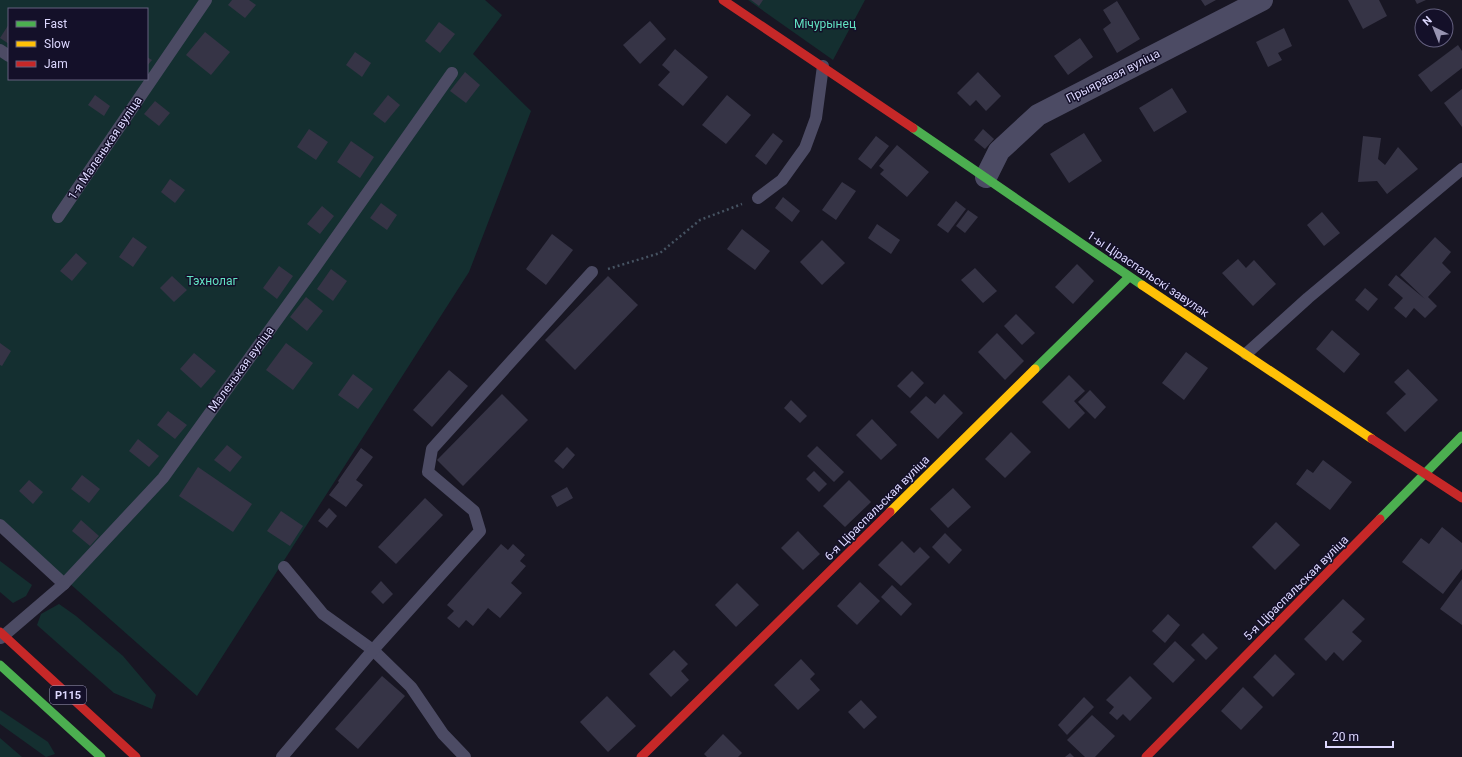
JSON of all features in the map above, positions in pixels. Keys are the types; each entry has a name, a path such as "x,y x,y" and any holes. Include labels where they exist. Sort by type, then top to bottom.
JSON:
{"street":[{"name":"1-ы Ціраспальскі завулак","path":"723,0 986,177 1129,277 1425,475 1462,498"},
{"name":"Прыяравая вуліца","path":"986,177 999,151 1038,115 1262,0"},
{"name":"6-я Ціраспальская вуліца","path":"641,757 1129,277"},
{"name":"5-я Ціраспальская вуліца","path":"1146,757 1462,436"},
{"name":"Р115","path":"1,636 136,757"},
{"name":"Р115","path":"0,665 101,757"}],"lane":[{"name":"1-я Маленькая вуліца","path":"58,217 206,0"},
{"path":"758,198 782,180 805,148 816,118 822,66"},
{"name":"Маленькая вуліца","path":"1,636 64,584 163,478 452,73"},
{"path":"1246,354 1308,298 1462,169"},
{"path":"282,757 373,650 480,531 474,511 428,472 432,449 592,272"},
{"path":"0,524 64,584"},
{"path":"284,568 323,614 373,650 411,687 443,734 465,757"}],"path":[{"path":"592,272 620,266 660,254 700,220 758,198"}],"green space":[{"name":"Тэхнолаг","path":"0,0 485,0 502,15 473,54 531,111 469,272 197,696 0,522"},
{"name":"Мічурынец","path":"748,0 865,0 833,60"},
{"path":"0,561 32,585 26,596 13,603 0,592"},
{"path":"59,604 76,616 123,656 156,695 152,709 114,693 37,625 41,614"},
{"path":"0,710 48,742 55,754 46,757 0,724"},
{"path":"0,738 22,757 0,757"}],"building":[{"path":"232,0 249,0 256,5 245,18 228,5"},
{"path":"751,0 763,0 759,6"},
{"path":"1201,0 1216,0 1205,6"},
{"path":"1348,0 1379,0 1387,16 1363,29"},
{"path":"1415,0 1426,0 1417,4"},
{"path":"1117,1 1140,39 1117,53 1103,29 1111,23 1103,10"},
{"path":"650,21 666,39 640,64 623,45"},
{"path":"439,22 455,34 440,53 425,41"},
{"path":"8,26 8,43 0,38"},
{"path":"1284,28 1292,46 1278,53 1282,60 1268,67 1256,42"},
{"path":"205,32 230,52 211,75 186,55"},
{"path":"1080,38 1093,57 1068,75 1054,56"},
{"path":"1458,45 1462,51 1462,68 1431,92 1418,75"},
{"path":"675,49 708,77 683,106 658,85 670,72 662,65"},
{"path":"355,52 371,63 362,77 346,65"},
{"path":"148,58 152,60 148,65"},
{"path":"465,72 480,85 466,103 450,91"},
{"path":"978,72 1001,96 986,111 976,100 970,106 957,93"},
{"path":"1172,88 1187,112 1154,132 1139,108"},
{"path":"1462,89 1462,127 1444,103"},
{"path":"95,95 110,106 104,116 88,105"},
{"path":"388,95 400,105 385,123 373,114"},
{"path":"727,95 751,115 726,144 702,125"},
{"path":"155,101 170,113 159,126 144,114"},
{"path":"309,129 328,142 316,160 297,147"},
{"path":"983,129 994,139 985,149 974,140"},
{"path":"773,133 783,141 766,165 755,156"},
{"path":"1084,133 1102,161 1069,183 1050,154"},
{"path":"876,136 889,146 871,169 858,159"},
{"path":"1363,136 1381,138 1378,159 1385,165 1398,147 1418,169 1387,194 1377,181 1358,182"},
{"path":"351,141 374,157 360,178 337,162"},
{"path":"897,145 929,172 907,197 880,174 884,170 879,166"},
{"path":"170,179 185,190 175,203 161,192"},
{"path":"842,182 856,191 836,220 822,210"},
{"path":"783,197 800,211 792,222 775,208"},
{"path":"956,201 966,209 948,233 937,225"},
{"path":"381,203 397,215 387,230 370,218"},
{"path":"322,206 334,216 320,234 307,224"},
{"path":"968,210 978,217 965,233 956,226"},
{"path":"1322,212 1340,233 1324,246 1307,225"},
{"path":"877,224 900,240 891,254 868,238"},
{"path":"742,229 770,251 755,270 727,249"},
{"path":"552,234 573,250 546,285 526,269"},
{"path":"133,237 147,247 133,267 119,257"},
{"path":"1435,237 1451,252 1442,263 1451,272 1428,297 1437,306 1425,318 1414,308 1406,318 1394,308 1403,298 1388,285 1396,275 1425,299 1400,275"},
{"path":"822,240 845,263 822,285 800,262"},
{"path":"76,253 87,263 72,281 60,271"},
{"path":"1238,259 1246,268 1254,260 1276,284 1253,306 1222,273"},
{"path":"1077,264 1094,281 1073,304 1055,287"},
{"path":"279,266 293,276 277,299 263,288"},
{"path":"975,268 997,291 983,303 961,280"},
{"path":"331,269 347,281 333,301 317,289"},
{"path":"172,276 187,290 174,302 160,288"},
{"path":"608,276 638,305 575,370 545,340"},
{"path":"1365,288 1378,299 1368,311 1355,300"},
{"path":"306,297 323,311 307,331 290,317"},
{"path":"1016,314 1035,333 1022,345 1004,326"},
{"path":"1332,330 1360,354 1344,373 1316,349"},
{"path":"997,333 1024,361 1005,380 978,352"},
{"path":"0,343 11,351 2,366 0,365"},
{"path":"286,343 313,363 293,390 266,370"},
{"path":"1186,352 1208,368 1184,400 1162,383"},
{"path":"194,353 216,371 201,388 180,369"},
{"path":"1408,369 1438,400 1405,432 1386,413 1406,394 1394,382"},
{"path":"449,370 468,386 432,427 413,410"},
{"path":"912,371 924,383 910,398 897,386"},
{"path":"353,374 373,389 358,409 338,395"},
{"path":"1069,375 1085,391 1074,401 1085,413 1069,429 1042,402"},
{"path":"1090,390 1106,407 1095,419 1078,402"},
{"path":"502,394 528,420 463,486 437,460"},
{"path":"944,394 963,413 938,439 910,412 926,396 935,404"},
{"path":"791,400 807,416 800,423 784,408"},
{"path":"168,411 187,425 175,439 157,425"},
{"path":"872,419 897,445 881,460 856,435"},
{"path":"1011,432 1031,452 1005,478 985,459"},
{"path":"138,439 159,456 149,467 129,451"},
{"path":"227,445 242,457 230,472 214,460"},
{"path":"817,446 844,472 834,482 807,456"},
{"path":"567,447 575,455 563,469 554,461"},
{"path":"361,448 373,457 356,480 363,485 346,507 329,495"},
{"path":"1323,460 1352,482 1330,510 1296,484 1307,469 1313,473"},
{"path":"198,467 252,504 233,532 179,496"},
{"path":"814,471 827,484 819,492 806,479"},
{"path":"82,475 100,489 89,503 71,489"},
{"path":"29,480 43,492 33,504 19,491"},
{"path":"849,480 871,502 845,527 823,506"},
{"path":"567,487 573,498 557,507 551,496"},
{"path":"953,488 971,507 948,528 930,509"},
{"path":"425,498 443,515 396,564 378,547"},
{"path":"329,508 337,516 327,528 318,521"},
{"path":"281,511 303,526 290,546 267,531"},
{"path":"81,520 99,536 90,546 72,531"},
{"path":"1276,522 1300,545 1275,570 1252,547"},
{"path":"1442,527 1462,543 1462,569 1443,594 1402,562 1421,538 1429,544"},
{"path":"798,531 820,554 803,570 781,548"},
{"path":"945,533 962,550 949,564 932,547"},
{"path":"902,541 914,553 920,547 930,557 901,586 878,565"},
{"path":"501,544 508,550 513,544 525,555 520,561 526,566 511,583 522,593 500,618 488,608 473,626 466,620 459,628 447,618 454,611 447,605"},
{"path":"1462,579 1462,625 1440,609"},
{"path":"381,581 393,594 383,604 371,592"},
{"path":"860,582 880,601 857,625 837,606"},
{"path":"737,583 759,605 736,627 715,605"},
{"path":"892,585 912,604 901,616 881,597"},
{"path":"1343,599 1365,619 1352,632 1362,641 1343,661 1334,652 1326,661 1304,639"},
{"path":"1168,614 1180,625 1165,643 1152,631"},
{"path":"1203,633 1218,648 1206,660 1191,645"},
{"path":"1175,641 1195,660 1173,683 1153,664"},
{"path":"674,650 688,664 681,671 689,680 671,697 649,674"},
{"path":"1275,654 1295,674 1273,697 1253,677"},
{"path":"801,659 815,674 810,679 820,690 798,710 774,685"},
{"path":"382,676 405,696 358,749 335,729"},
{"path":"1130,676 1152,698 1130,721 1123,714 1117,720 1109,713 1114,707 1106,700"},
{"path":"1243,687 1263,707 1241,730 1221,711"},
{"path":"607,696 636,726 608,752 580,722"},
{"path":"1084,697 1094,707 1067,735 1058,725"},
{"path":"861,700 877,717 864,729 848,712"},
{"path":"1092,715 1115,736 1095,757 1085,757 1067,740"},
{"path":"723,734 742,753 738,757 707,757 704,754"},
{"path":"1070,753 1074,757 1065,757"}],"traffic: fast":[{"path":"913,128 1142,285"},
{"path":"1035,369 1129,277"},
{"path":"1380,519 1462,436"},
{"path":"0,665 101,757"}],"traffic: slow":[{"path":"1142,285 1372,439"},
{"path":"890,512 1035,369"}],"traffic: jam":[{"path":"723,0 913,128"},
{"path":"1372,439 1462,498"},
{"path":"641,757 890,512"},
{"path":"1146,757 1380,519"},
{"path":"0,632 136,757"}]}
